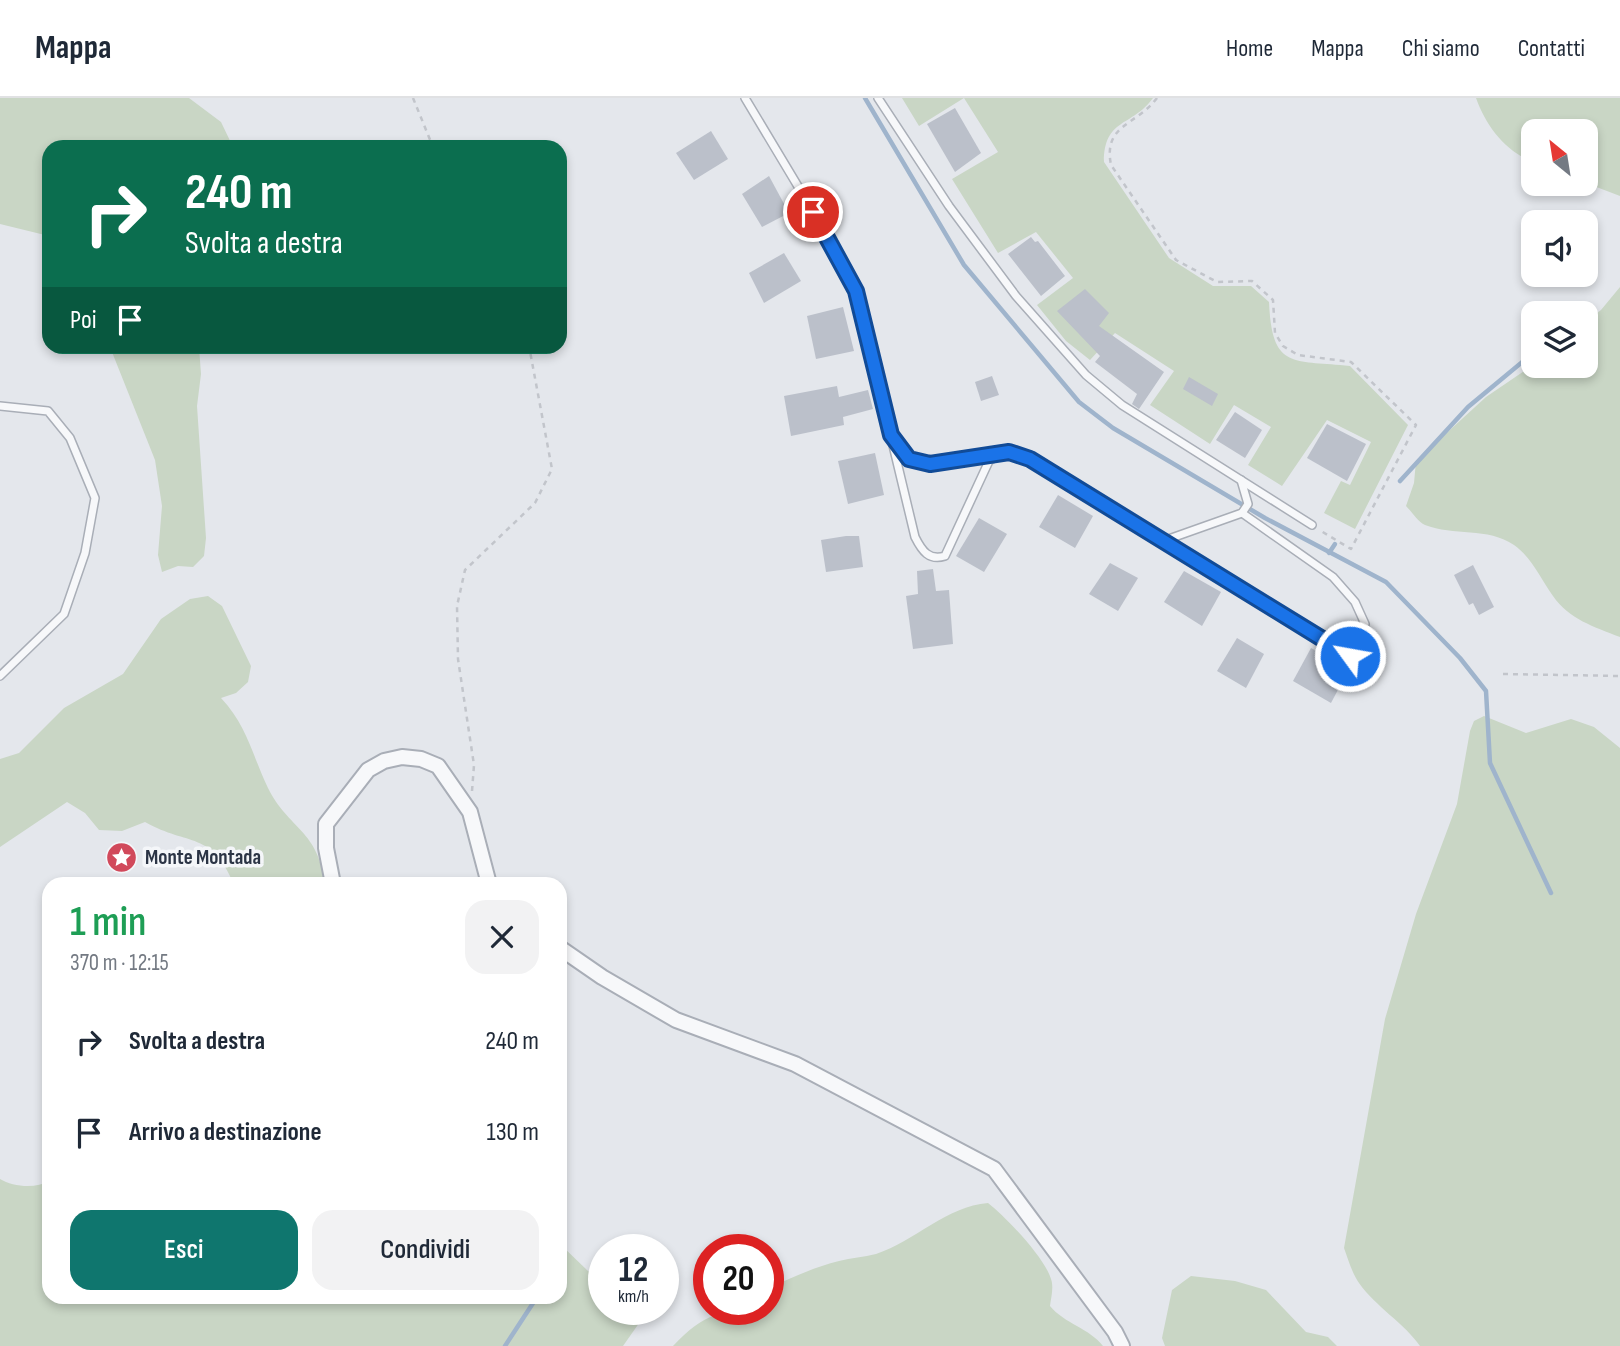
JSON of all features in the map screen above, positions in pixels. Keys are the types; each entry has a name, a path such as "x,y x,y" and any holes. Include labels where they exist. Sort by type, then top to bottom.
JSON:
{"street":[{"path":"332,877 326,848 326,824 368,769 384,761 402,757 421,759 438,766 470,812 487,877"},
{"path":"567,953 602,977 676,1020 795,1064 994,1169 1122,1346"}],"lane":[{"path":"745,98 841,258 856,291 915,537 927,556 937,559 946,556 989,461 998,454 1009,452"},
{"path":"878,98 949,206 1008,286 1086,375 1122,405 1312,526"},
{"path":"0,406 48,411 70,438 95,498 85,553 64,614 0,676"},
{"path":"891,435 909,459 918,463 1009,452 1030,459 1350,656 1365,636 1366,624 1346,590 1243,512"},
{"path":"1163,541 1243,512 1248,504 1241,480"}],"path":[{"path":"413,98 430,140"},
{"path":"1157,98 1146,113 1114,134 1108,147 1111,165 1176,260 1217,282 1252,281 1273,300 1275,332 1283,346 1298,355 1351,362 1416,425 1351,549 1312,526"},
{"path":"470,812 474,765 458,659 457,606 465,570 535,503 552,468 531,354"},
{"path":"1503,674 1620,676"}],"green space":[{"path":"0,98 189,98 221,122 230,140 42,140 42,234 0,224"},
{"path":"902,98 964,98 919,126"},
{"path":"964,98 1153,98 1114,130 1105,148 1104,162 1169,258 1213,286 1251,286 1269,302 1271,324 1281,351 1300,361 1350,366 1408,425 1355,529 1324,513 1341,481 1350,485 1371,442 1327,420 1282,486 1248,465 1271,427 1234,405 1210,444 1150,405 1174,371 1115,333 1090,360 1066,341 1037,305 1073,278 1036,232 998,253 952,179 998,152"},
{"path":"1476,98 1620,98 1620,196 1598,188 1598,119 1521,119 1521,156 1505,144 1485,118"},
{"path":"1620,287 1620,637 1567,611 1553,596 1531,562 1514,545 1493,536 1425,525 1406,506 1414,483 1416,461 1486,397 1521,373 1521,378 1598,378 1598,312"},
{"path":"113,354 200,354 201,374 197,406 206,538 204,556 193,567 178,566 162,572 158,555 162,506 155,460"},
{"path":"208,596 222,606 251,666 248,682 236,693 221,698 244,731 276,802 310,841 323,877 230,877 216,855 197,842 145,822 122,831 99,830 85,813 67,802 0,847 0,759 19,753 64,708 123,674 161,619 190,599"},
{"path":"1484,716 1526,733 1571,719 1594,727 1620,748 1620,1346 1420,1346 1359,1283 1344,1248 1385,1019 1416,914 1457,804 1470,731 1474,721"},
{"path":"0,1179 24,1186 42,1184 42,1304 567,1304 567,1251 588,1271 588,1325 638,1325 623,1346 0,1346"},
{"path":"988,1203 1024,1238 1051,1279 1050,1306 1103,1346 673,1346 697,1325 784,1325 784,1281 830,1263 876,1254 959,1210"},
{"path":"1191,1276 1235,1281 1266,1290 1306,1332 1328,1337 1337,1346 1165,1346 1162,1338 1172,1290"}],"building":[{"path":"955,108 981,153 955,172 927,124"},
{"path":"711,131 728,159 694,180 676,153"},
{"path":"769,176 789,213 762,227 742,194"},
{"path":"1031,237 1035,242 1038,241 1065,276 1041,296 1008,254"},
{"path":"784,253 801,281 764,303 749,273"},
{"path":"1085,289 1109,313 1099,326 1164,372 1139,409 1132,404 1137,394 1095,362 1100,356 1057,311"},
{"path":"843,307 854,351 816,359 807,316"},
{"path":"992,376 999,395 981,401 975,382"},
{"path":"1189,377 1218,394 1212,406 1183,389"},
{"path":"837,386 839,397 868,390 873,409 843,417 844,425 791,436 784,396"},
{"path":"1235,412 1262,430 1245,458 1216,440"},
{"path":"1327,424 1366,444 1347,481 1307,458"},
{"path":"875,453 884,495 848,504 838,461"},
{"path":"1058,495 1093,516 1075,548 1039,527"},
{"path":"979,518 1007,534 984,572 956,556"},
{"path":"859,536 863,567 826,572 821,540"},
{"path":"1110,563 1138,578 1118,611 1089,594"},
{"path":"1473,565 1494,607 1479,615 1473,603 1469,605 1454,575"},
{"path":"933,569 936,591 949,590 953,644 913,649 906,596 918,594 917,571"},
{"path":"1184,571 1221,592 1202,626 1164,602"},
{"path":"1237,638 1264,654 1246,688 1217,671"},
{"path":"1311,648 1349,669 1331,703 1293,681"}],"waterway":[{"path":"865,98 964,265 1079,402 1113,428 1265,518 1386,582 1460,658 1486,691 1490,763 1551,893"},
{"path":"1400,481 1468,407 1521,363"},
{"path":"1329,553 1335,544"},
{"path":"505,1346 532,1304"}],"place":[{"name":"Monte Montada","path":"122,857"}],"route":[{"path":"813,212 841,258 856,291 891,435 909,459 930,464 1009,452 1030,459 1350,656"}]}
